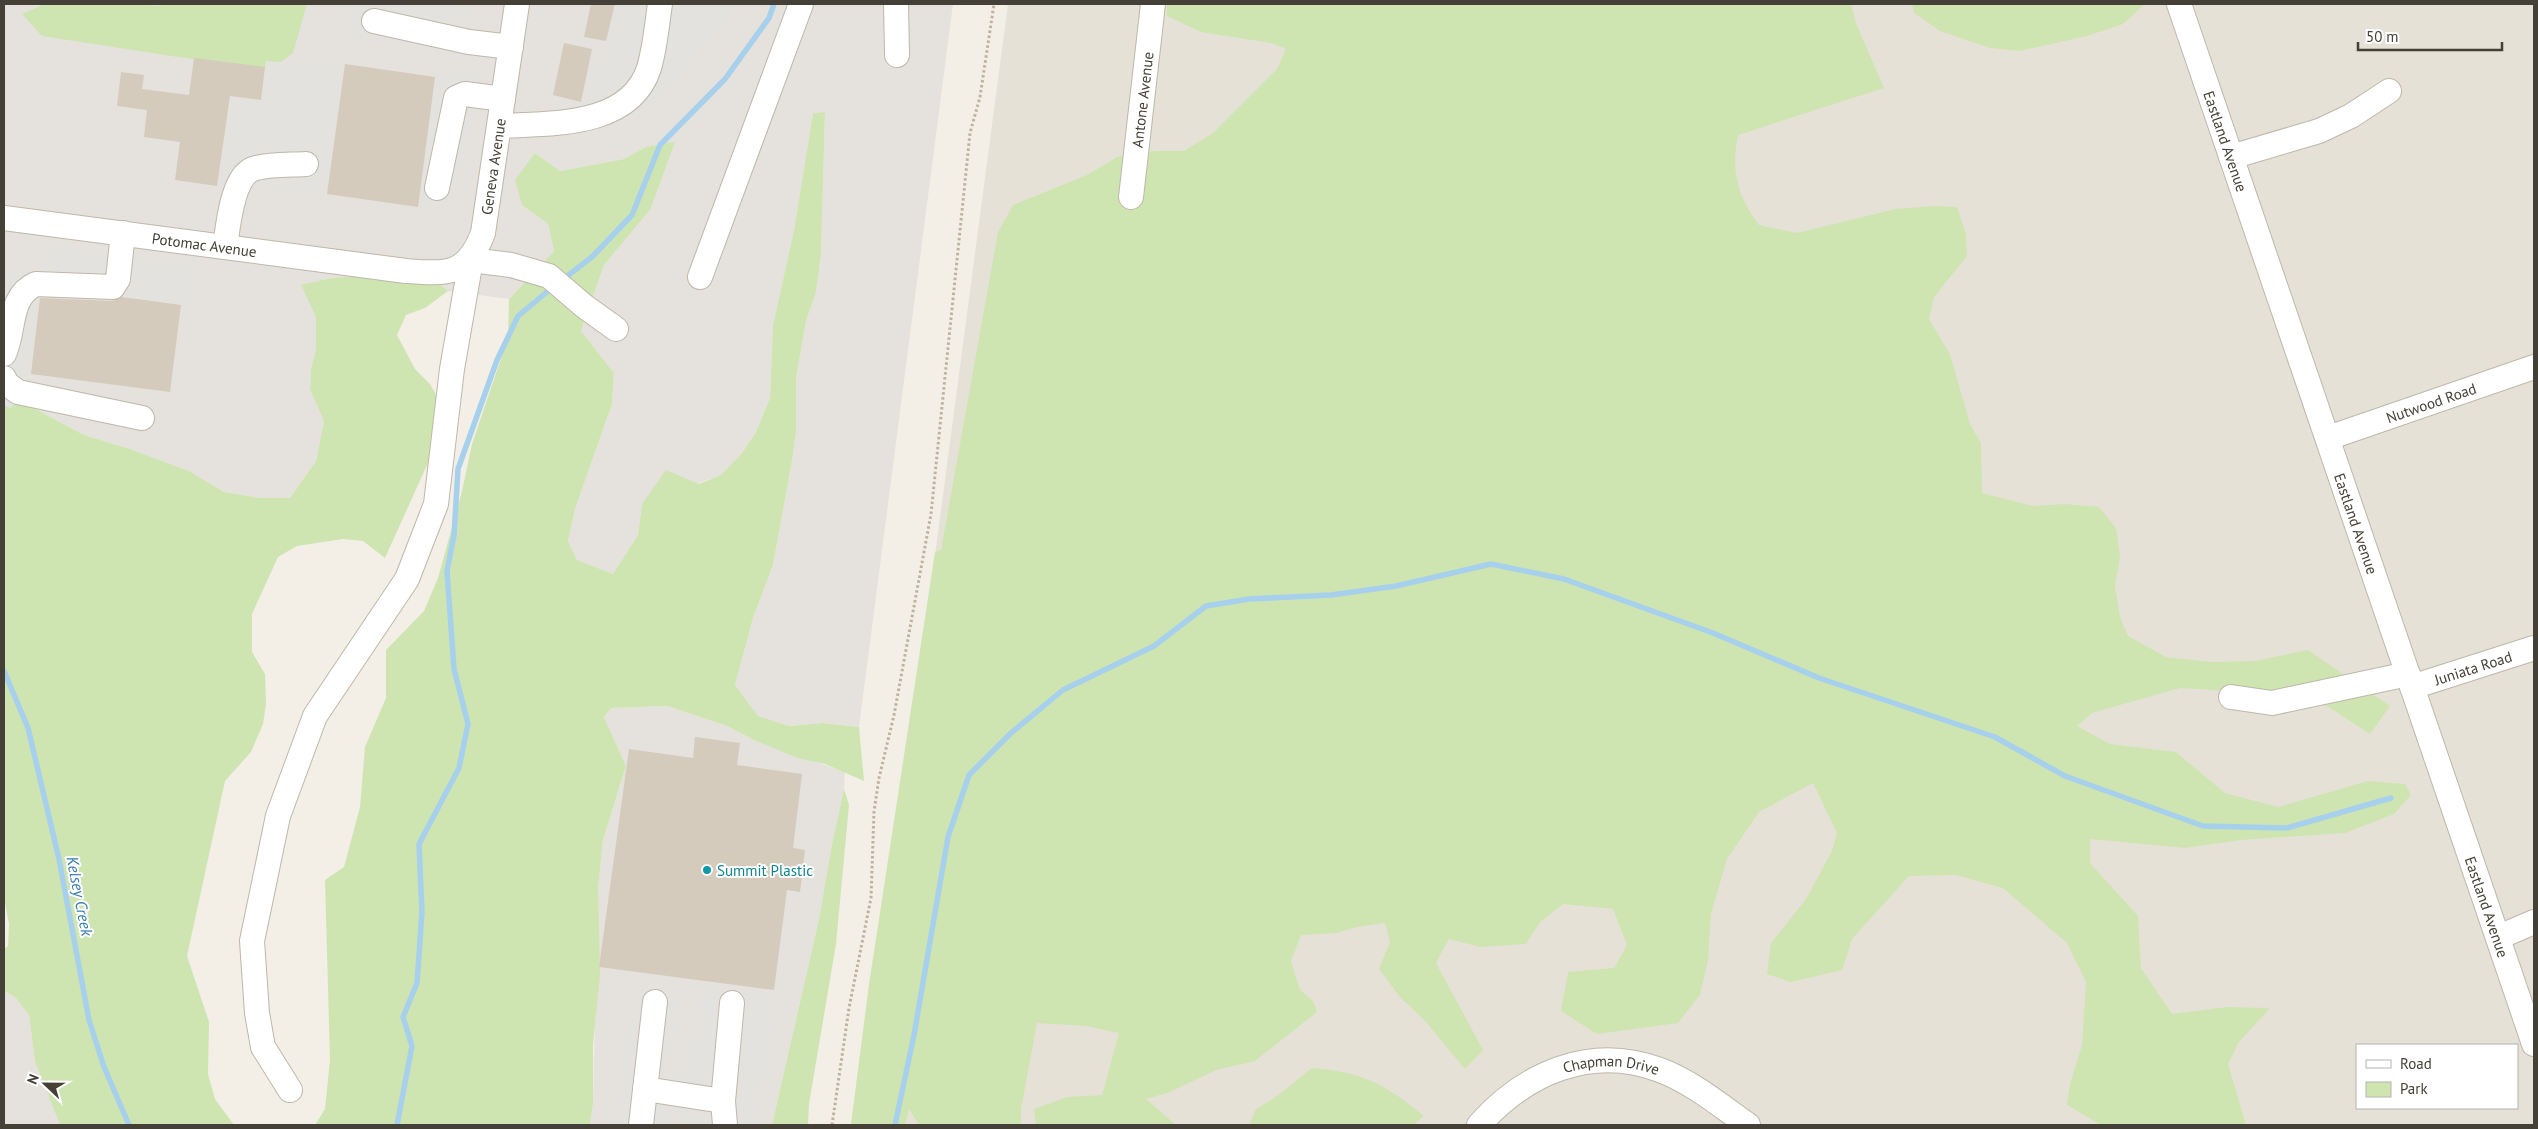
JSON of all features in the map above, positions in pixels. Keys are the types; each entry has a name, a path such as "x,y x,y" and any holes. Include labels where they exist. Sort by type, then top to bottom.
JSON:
{"street":[{"name":"Geneva Avenue","path":"290,1090 263,1047 257,1013 252,941 278,816 315,716 407,579 436,504 452,369 471,260 483,234 516,4"},
{"path":"500,126 577,121 597,116 628,99 643,82 649,67 660,4"},
{"path":"700,277 801,4"},
{"path":"896,4 897,55"},
{"name":"Antone Avenue","path":"1130,197 1153,4"},
{"name":"Eastland Avenue","path":"2179,4 2534,1044"},
{"path":"374,21 469,42 511,47"},
{"path":"2231,157 2319,131 2351,116 2389,92"},
{"path":"437,188 456,98 465,94 503,99"},
{"path":"225,247 234,196 242,179 254,168 306,164"},
{"name":"Potomac Avenue","path":"4,218 406,271 436,273 454,270 471,260"},
{"path":"4,354 18,300 25,289 36,284 113,287 118,280 123,233"},
{"path":"471,260 512,265 557,282 584,306 616,329"},
{"name":"Nutwood Road","path":"2328,438 2534,367"},
{"path":"4,378 7,384 18,392 142,418"},
{"name":"Juniata Road","path":"2231,698 2272,703 2410,680 2534,648"},
{"path":"2499,937 2534,922"},
{"path":"641,1125 655,1002"},
{"path":"724,1125 723,1101 732,1003"},
{"name":"Chapman Drive","path":"1479,1125 1508,1097 1538,1077 1556,1068 1600,1060 1631,1062 1660,1070 1712,1099 1748,1125"},
{"path":"645,1089 723,1101"}],"path":[{"path":"832,1125 849,1008 871,898 874,812 879,778 898,696 931,514 970,133 980,96 994,4"}],"shaded area":[{"path":"4,4 953,4 859,727 823,723 789,726 758,716 735,685 753,618 773,565 792,461 796,432 796,380 806,321 816,292 821,255 825,112 813,113 794,230 773,325 770,398 756,432 742,453 721,475 642,504 638,535 613,574 577,560 568,541 575,509 612,404 614,373 581,331 604,265 650,210 646,147 624,159 560,171 535,153 522,205 548,224 554,251 509,299 448,291 438,283 302,285 316,317 316,349 311,369 310,390 324,421 316,461 290,498 260,498 224,492 189,471 130,449 84,435 26,404 4,395"},
{"path":"350,4 442,4 471,7 467,29 474,33 473,55 345,37"},
{"path":"614,4 735,4 722,28 703,48 671,92 627,127 578,127 598,45 605,47"},
{"path":"1008,4 2534,4 2534,1125 851,1125 869,985 925,631"},
{"path":"266,61 342,67 326,194 267,189 248,201 218,199 229,98 260,100"},
{"path":"437,65 479,69 478,112 460,177 448,207 419,205"},
{"path":"48,245 196,265 190,305 42,287 27,374 11,409 4,405 4,270 43,274"},
{"path":"667,706 727,726 754,740 845,772 844,789 819,919 772,1125 590,1125 593,1104 598,889 603,840 626,766 604,717 611,708"},
{"path":"700,985 783,994 756,1125 695,1125 681,1118 673,1117 671,1125 613,1125 632,991 645,993 647,989 667,992 666,998 682,1000 675,1059 663,1058 660,1062 664,1074 680,1074 685,1069"},
{"path":"4,991 15,997 29,1015 35,1062 60,1125 4,1125"}],"green space":[{"path":"45,4 141,4 153,6 176,4 307,4 293,53 272,69 42,36 22,14"},
{"path":"1167,4 1851,4 1856,23 1884,88 1738,135 1735,160 1738,183 1745,203 1759,225 1797,233 1895,209 1934,206 1957,207 1966,234 1967,256 1934,297 1929,319 1950,354 1970,424 1981,443 1982,493 2033,506 2064,504 2099,507 2116,528 2120,557 2115,586 2120,617 2128,636 2166,657 2212,662 2255,661 2308,650 2390,706 2370,734 2327,706 2261,693 2180,688 2092,713 2077,726 2110,744 2176,752 2225,793 2278,807 2368,781 2405,784 2411,795 2394,814 2345,833 2241,840 2185,848 2090,839 2090,863 2138,916 2141,968 2172,1014 2227,1007 2270,1008 2239,1042 2228,1064 2246,1125 2101,1125 2067,1105 2070,1084 2082,1045 2086,982 2067,943 2003,888 1956,875 1909,876 1852,939 1842,970 1791,982 1767,974 1771,943 1806,899 1832,851 1837,833 1813,783 1759,812 1727,859 1711,914 1708,960 1700,995 1678,1023 1597,1034 1561,1011 1568,972 1614,968 1627,945 1613,909 1563,904 1540,922 1526,944 1480,947 1449,939 1436,963 1483,1050 1465,1069 1426,1022 1399,996 1379,969 1390,942 1385,923 1357,927 1336,933 1301,935 1291,961 1300,990 1313,1001 1317,1012 1255,1061 1216,1070 1170,1092 1146,1099 1176,1125 1036,1125 1034,1109 1067,1097 1102,1095 1119,1033 1086,1026 1037,1023 1021,1109 1021,1125 919,1125 909,1109 905,1125 851,1125 869,985 935,552 941,550 998,232 1013,205 1087,175 1117,157 1154,151 1184,151 1213,133 1277,69 1286,49 1271,43 1201,32 1167,16"},
{"path":"1912,4 2145,4 2123,24 2087,36 2019,51 1990,48 1940,31 1914,13"},
{"path":"825,112 821,255 816,292 806,321 796,379 796,432 792,461 773,565 753,618 735,685 758,716 789,726 823,723 859,727 864,781 825,764 798,758 754,740 727,726 667,706 611,708 604,717 626,766 603,840 598,889 600,975 593,1045 593,1104 590,1125 315,1125 325,1109 330,1060 325,880 344,867 360,807 365,747 386,698 386,650 424,611 438,578 462,491 472,444 508,338 509,299 554,251 548,224 522,205 515,180 535,153 560,171 624,159 646,147 675,142 650,210 604,265 581,331 614,373 612,404 575,509 568,541 577,560 613,574 638,535 642,504 666,470 699,484 721,475 742,453 756,432 770,398 773,325 794,230 813,113"},
{"path":"365,276 438,283 448,291 425,308 406,315 397,335 415,369 430,384 440,402 432,454 385,558 363,541 343,539 297,546 278,557 252,614 252,652 265,674 266,704 263,724 251,752 225,781 187,956 209,1022 208,1074 215,1099 234,1125 60,1125 35,1062 29,1015 15,997 4,991 4,949 8,946 9,924 4,897 4,395 26,404 84,435 130,449 189,471 224,492 260,498 290,498 316,461 324,421 310,390 311,369 316,349 316,317 301,285 332,278"},
{"path":"844,789 849,805 836,944 809,1104 808,1125 772,1125 819,919"},
{"path":"1312,1068 1345,1072 1359,1076 1398,1096 1424,1116 1413,1125 1249,1125 1256,1109 1273,1099"}],"building":[{"path":"591,4 615,4 606,41 584,37"},
{"path":"564,43 592,49 581,102 553,95"},
{"path":"194,58 265,67 261,100 230,96 217,186 175,180 180,142 144,137 147,110 117,106 121,72 144,75 142,89 189,95"},
{"path":"345,64 435,77 418,207 327,194"},
{"path":"122,297 181,305 170,392 31,374 40,298 112,301"},
{"name":"Summit Plastic","path":"695,737 740,743 737,765 802,774 793,848 805,850 800,892 787,890 774,990 599,967 629,749 693,758"}],"waterway":[{"path":"561,281 593,256 632,215 660,145 725,79 769,18 774,4"},
{"path":"397,1125 412,1046 403,1017 417,983 422,912 419,844 459,768 468,724 454,669 447,571 454,535 458,469 497,360 518,316 554,286"},
{"path":"895,1125 914,1035 948,837 969,775 1011,733 1063,690 1154,646 1206,606 1249,599 1331,595 1396,586 1491,564 1564,579 1713,633 1819,678 1995,737 2065,776 2203,826 2287,828 2391,798"},
{"name":"Kelsey Creek","path":"4,671 28,728 59,859 89,1020 104,1067 129,1125"}],"place":[{"name":"Summit Plastic","path":"707,870"}]}
